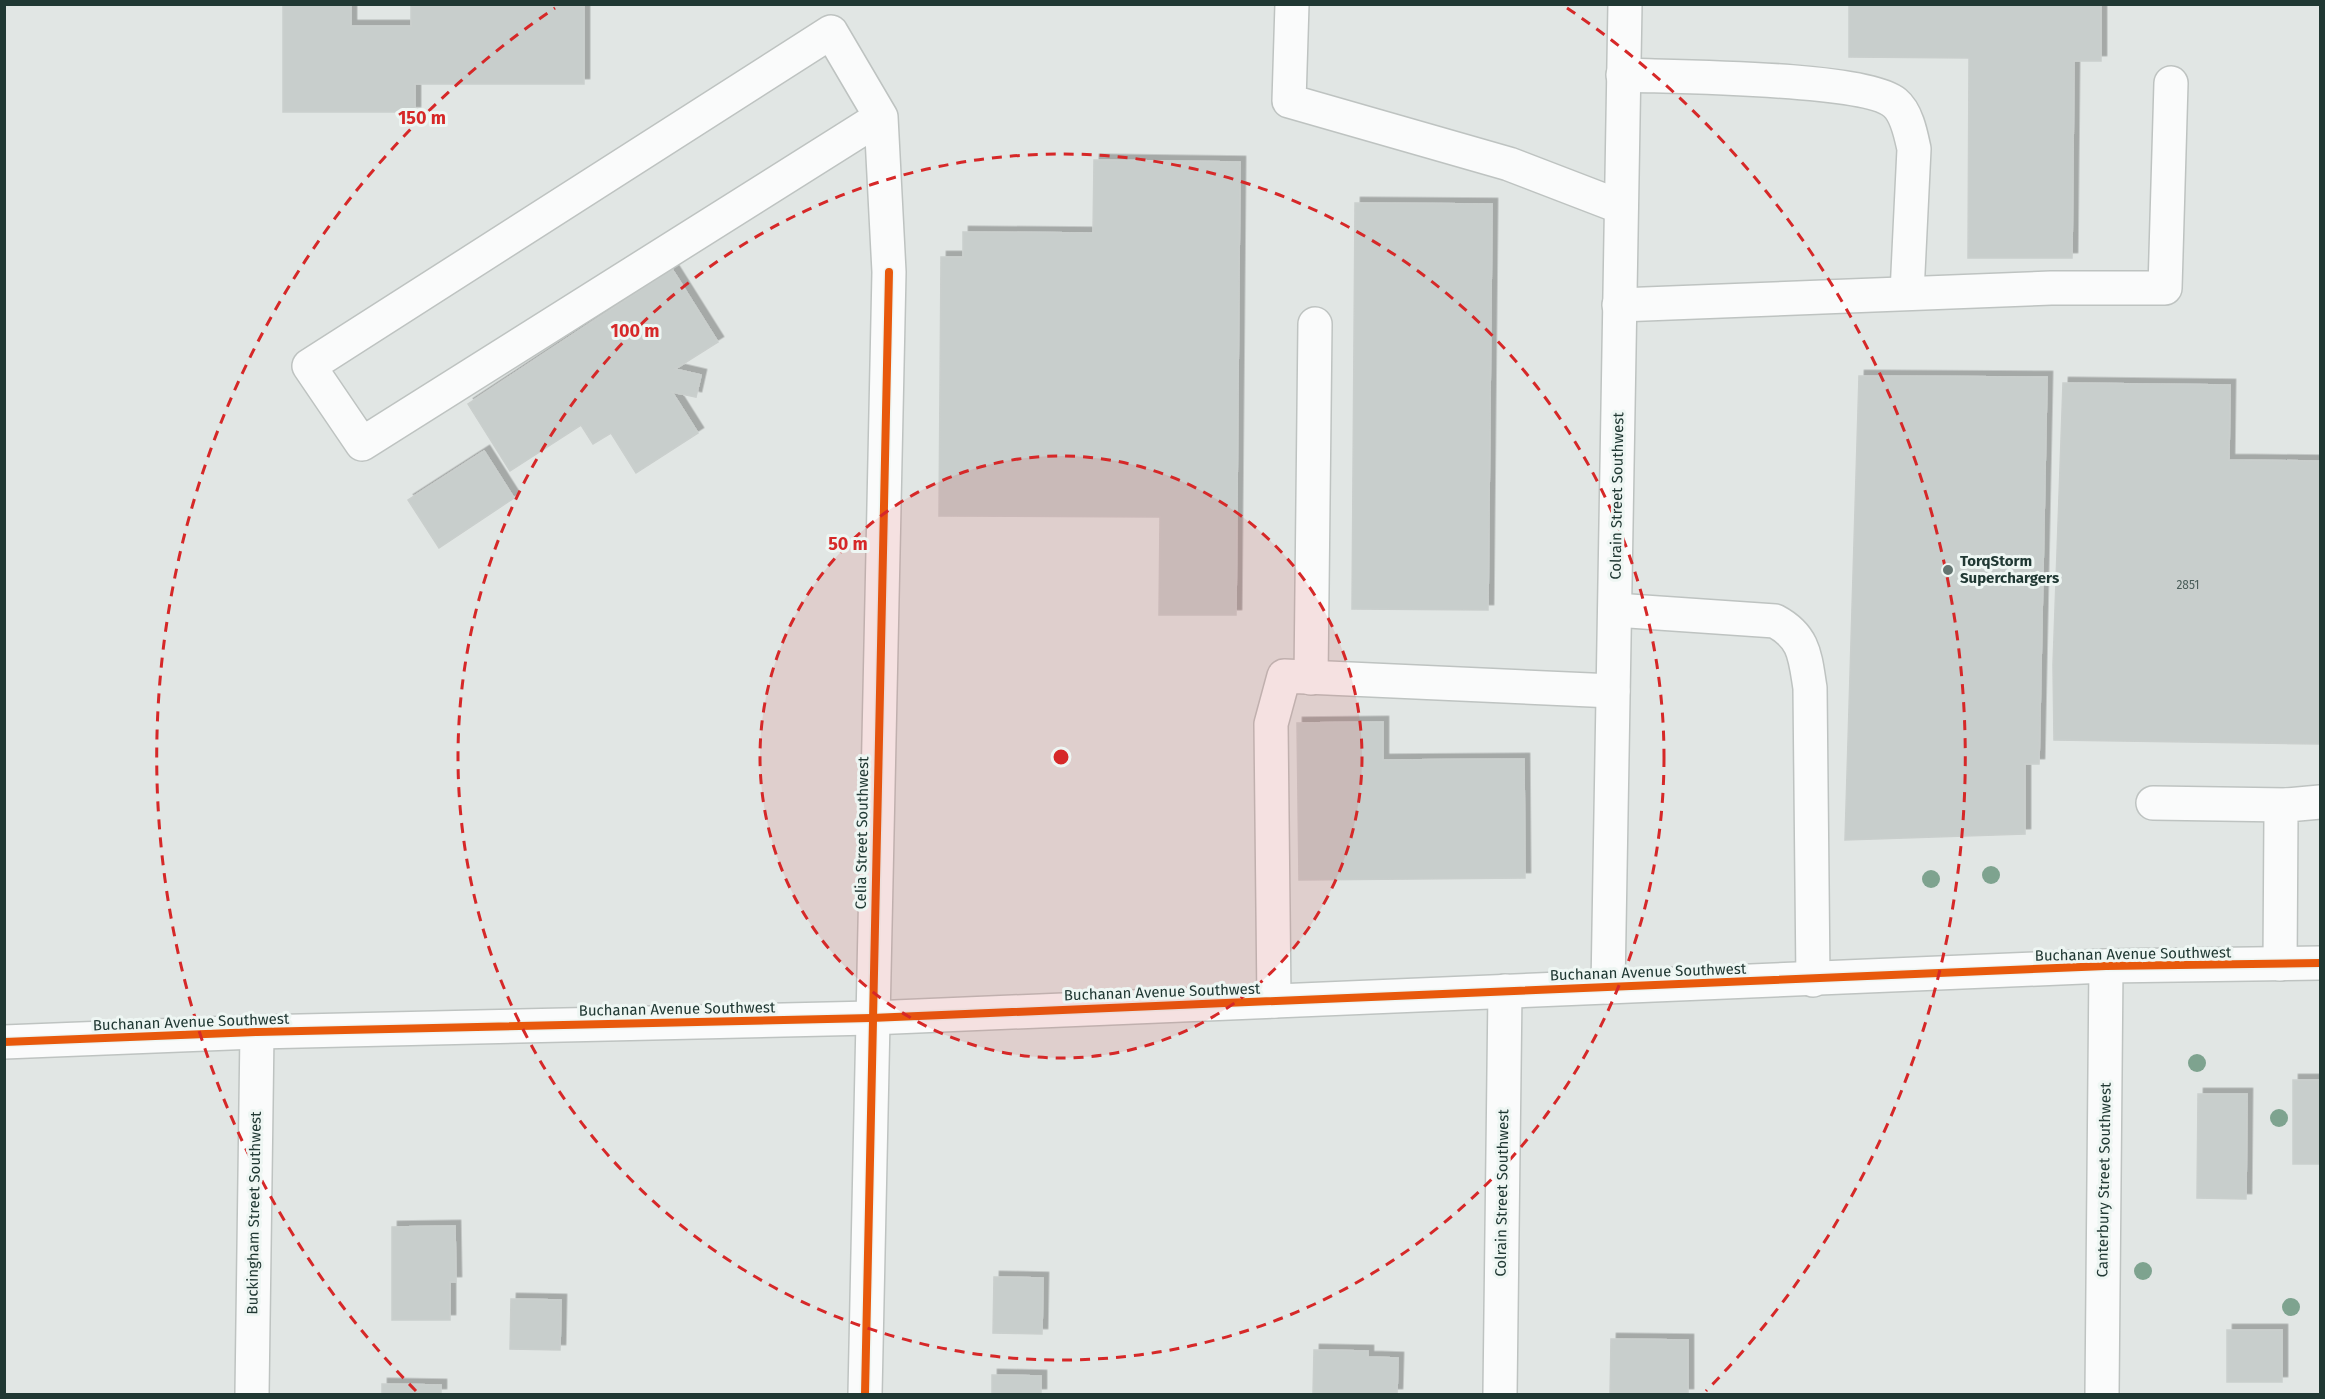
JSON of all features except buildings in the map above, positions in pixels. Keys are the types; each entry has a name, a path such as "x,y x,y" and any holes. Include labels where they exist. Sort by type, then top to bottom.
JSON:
{"street":[{"path":"1292,4 1289,101 1509,164 1622,207"},
{"name":"Colrain Street Southwest","path":"1608,987 1625,4"},
{"path":"831,32 881,117 362,444 309,366 831,32"},
{"path":"1623,75 1756,79 1851,89 1881,94 1897,104 1909,128 1914,149 1907,293"},
{"path":"1619,305 2051,288 2165,288 2171,83"},
{"name":"Celia Street Southwest","path":"865,1395 871,1018 889,272 881,117"},
{"path":"1274,1001 1271,724 1297,677 1315,324"},
{"path":"1615,610 1775,621 1792,630 1804,652 1810,688 1813,980"},
{"path":"1297,677 1613,691"},
{"path":"2152,803 2287,806 2320,802"},
{"path":"2280,964 2281,815 2287,806"},
{"name":"Buchanan Avenue Southwest","path":"4,1042 256,1032 871,1018 2106,966 2320,963"},
{"name":"Canterbury Street Southwest","path":"2102,1395 2106,966"},
{"name":"Colrain Street Southwest","path":"1500,1395 1505,991"},
{"name":"Buckingham Street Southwest","path":"252,1395 256,1032"}],"cycle path":[{"path":"865,1394 889,272"},
{"path":"4,1042 257,1032 871,1018 2106,966 2320,963"}],"place":[{"name":"TorqStorm Superchargers","path":"1948,570"}]}
